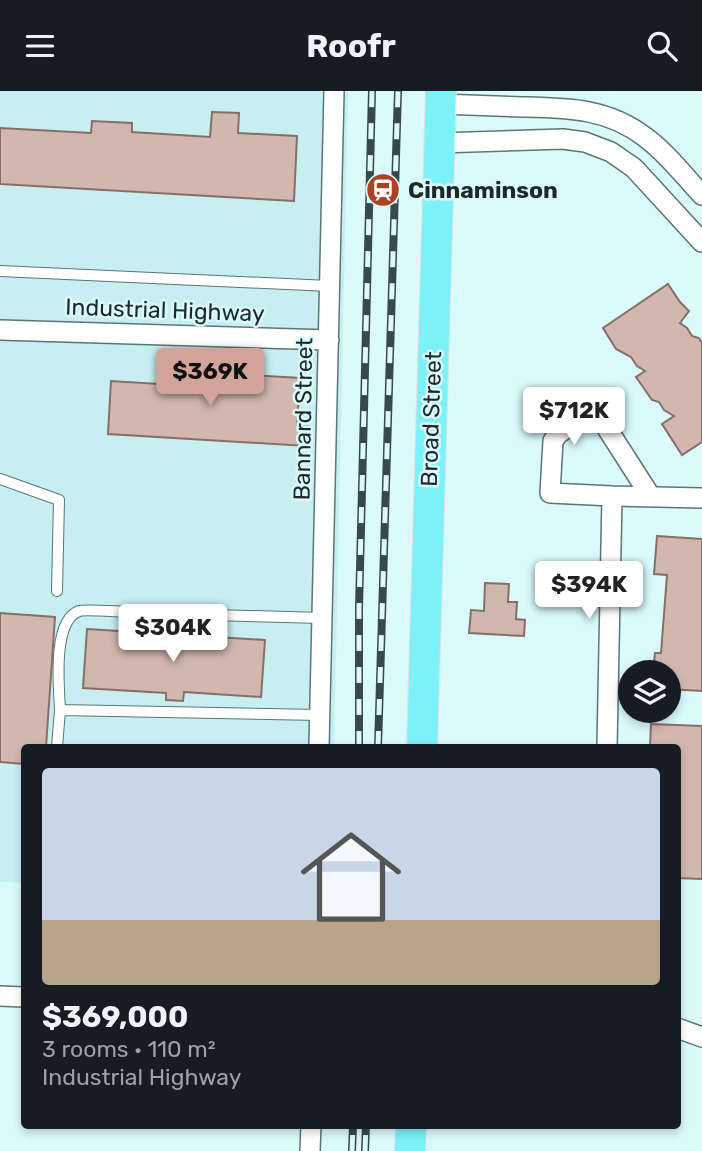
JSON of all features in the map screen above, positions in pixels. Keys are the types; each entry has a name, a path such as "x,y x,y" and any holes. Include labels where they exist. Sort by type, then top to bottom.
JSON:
{"main road":[{"name":"Broad Street","path":"422,744 441,97"},
{"path":"410,1151 411,1129"}],"street":[{"name":"Bannard Street","path":"319,744 334,91"},
{"path":"441,97 571,108 603,115 646,138 702,195"},
{"path":"590,144 603,115"},
{"path":"439,143 563,139 590,144 611,152 634,168 702,241"},
{"name":"Industrial Highway","path":"0,330 329,340"},
{"path":"650,497 594,408 558,434 553,441 550,493 612,496 650,497 702,498"},
{"path":"607,744 612,496"},
{"path":"0,996 21,997"},
{"path":"681,1029 702,1037"},
{"path":"310,1151 311,1129"}],"lane":[{"path":"0,271 330,286"},
{"path":"0,479 59,500 57,591"},
{"path":"57,744 60,710 58,664 62,633 71,617 80,611 323,618"},
{"path":"60,710 320,715"}],"shaded area":[{"path":"0,91 348,91 334,744 21,744 21,883 0,882"}],"building":[{"path":"212,112 239,113 238,133 297,136 294,201 0,184 0,128 91,133 92,121 132,123 132,132 210,137"},
{"path":"668,284 689,311 680,323 702,343 702,442 682,455 662,424 674,416 664,410 659,402 652,400 636,377 645,371 637,366 631,357 616,349 603,328"},
{"path":"216,365 249,367 249,375 300,378 297,425 308,426 307,446 108,434 111,381 159,384 160,372 216,376"},
{"path":"657,536 702,539 702,691 681,690 681,660 654,660 655,653 661,653 667,575 654,574"},
{"path":"485,583 509,584 508,602 517,602 516,619 525,620 524,636 469,633 471,610 484,611"},
{"path":"0,613 55,617 46,744 21,744 21,764 0,762"},
{"path":"87,629 265,640 261,697 184,692 183,701 166,700 166,693 83,688"},
{"path":"651,724 702,726 702,879 681,878 681,744 650,744"}],"railway":[{"path":"359,744 359,608 372,91"},
{"path":"378,744 398,91"},
{"path":"352,1151 353,1129"},
{"path":"365,1151 366,1129"}],"place":[{"name":"Cinnaminson","path":"383,190"}]}
